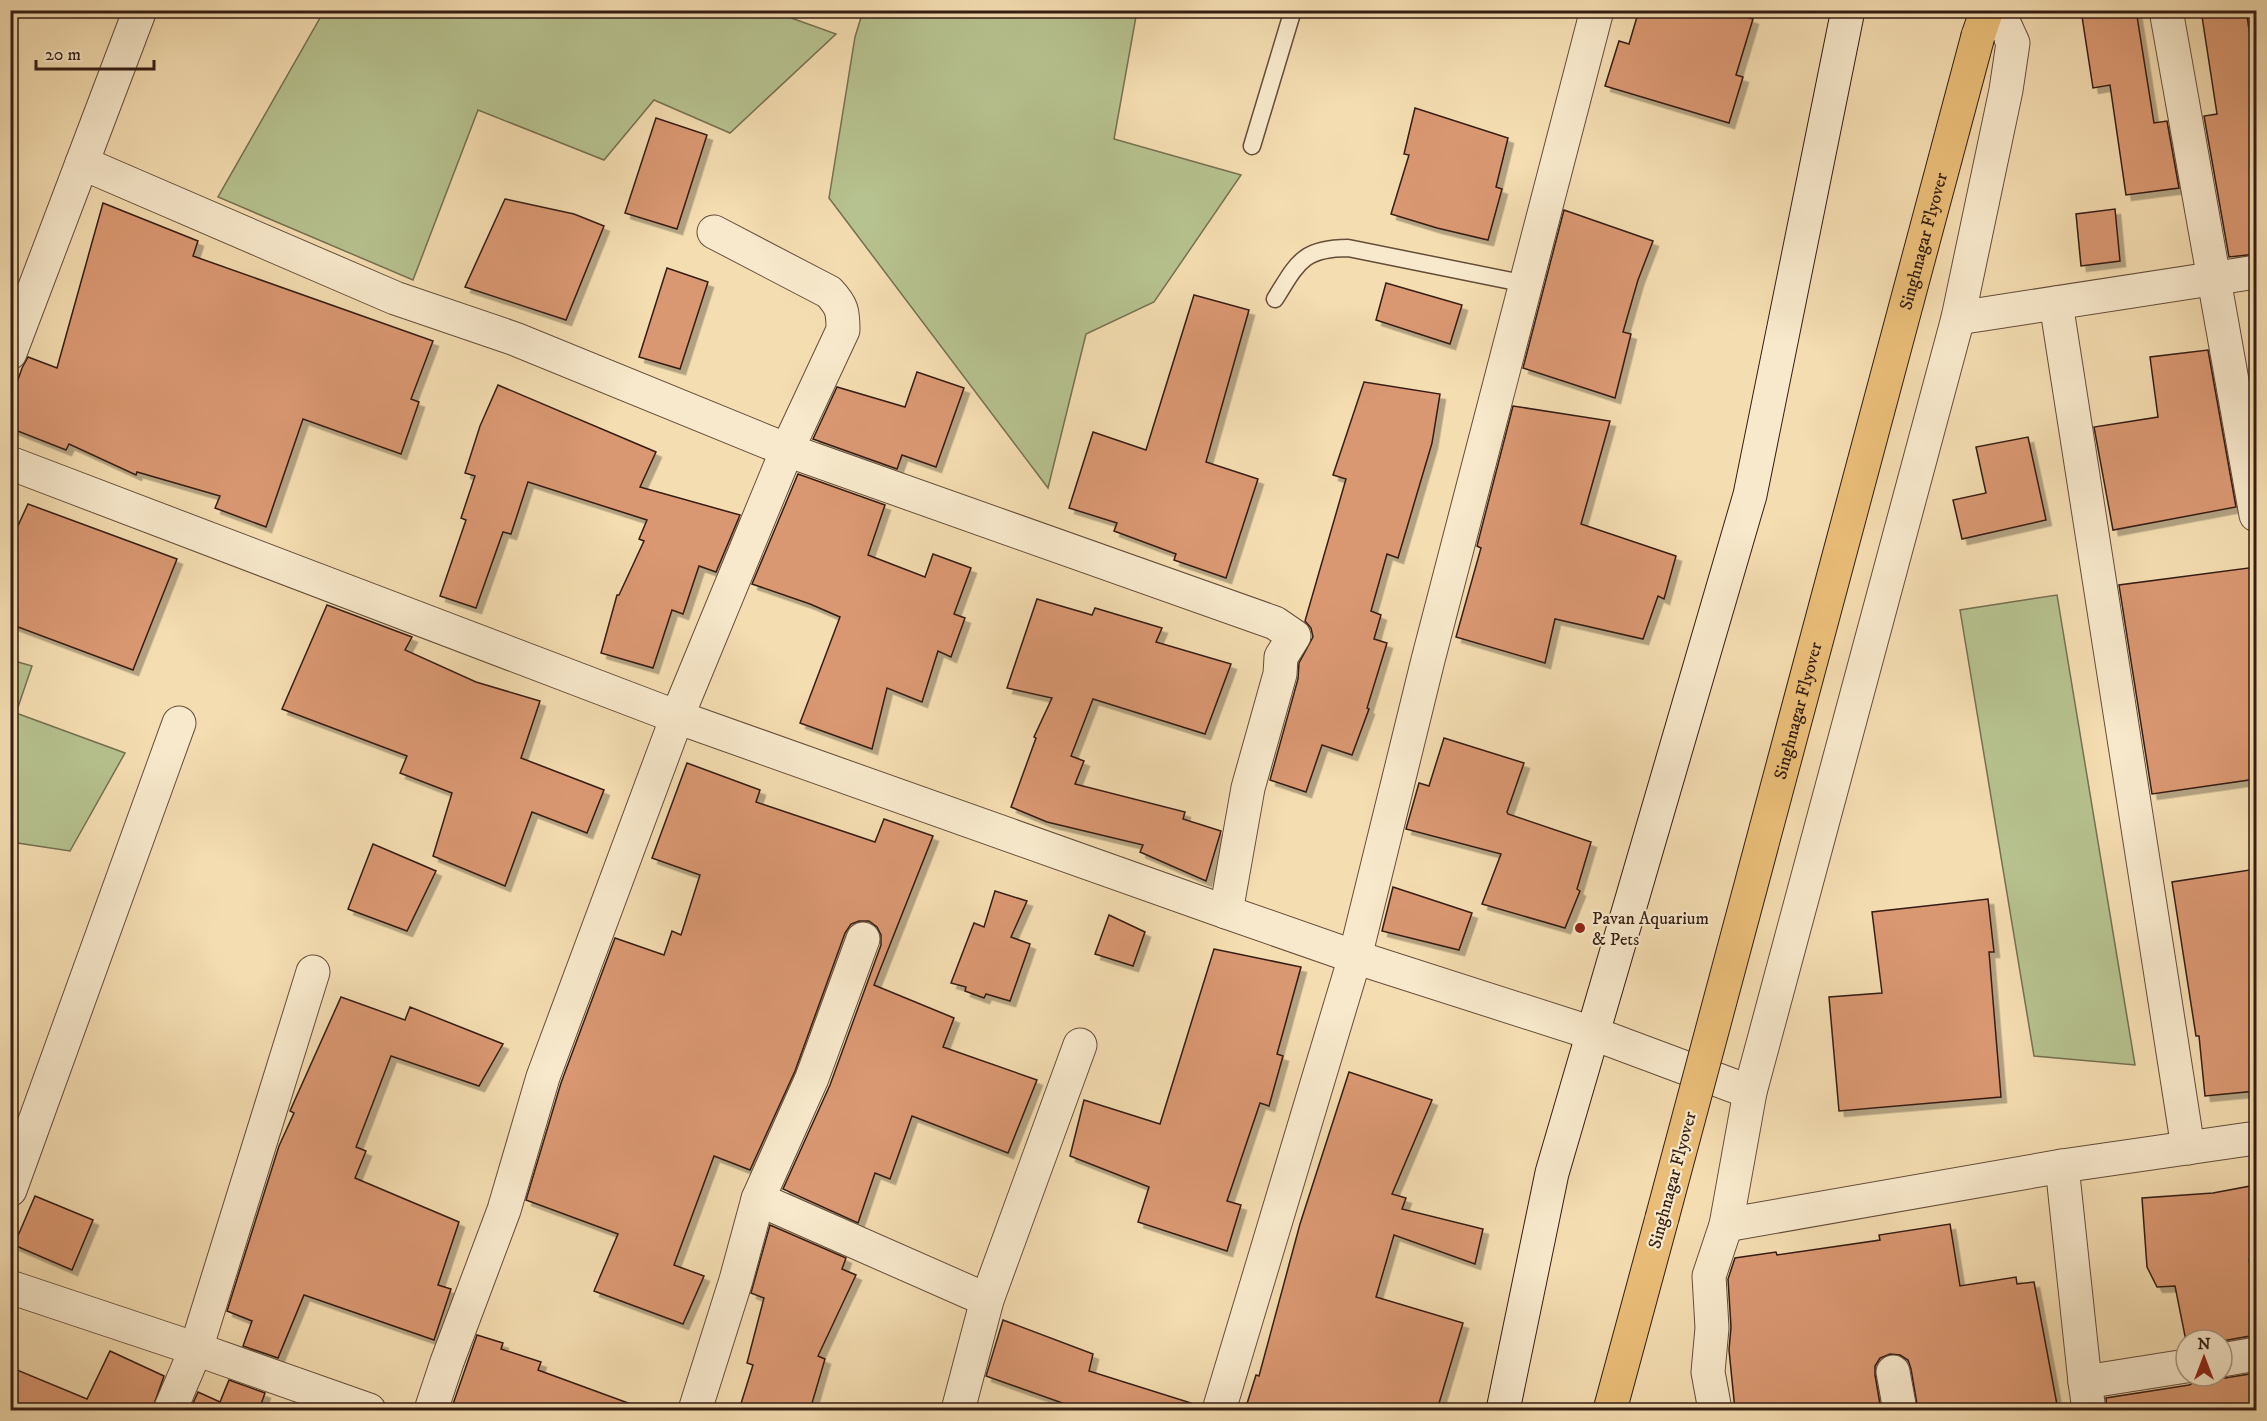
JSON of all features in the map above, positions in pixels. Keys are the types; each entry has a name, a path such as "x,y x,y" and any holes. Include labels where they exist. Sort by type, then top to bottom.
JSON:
{"main road":[{"name":"Singhnagar Flyover","path":"1610,1410 1982,23"}],"street":[{"path":"10,353 140,10"},
{"path":"1220,1410 1355,957 1431,648 1597,10"},
{"path":"1503,1410 1552,1173 1750,495 1848,10"},
{"path":"1715,1410 1708,1372 1712,1328 1709,1276 1726,1226 1750,1092 1958,318 2006,90 2013,43 1998,10"},
{"path":"2166,10 2256,515"},
{"path":"82,163 394,298 515,339 788,450 1275,623 1294,636 1281,657 1280,674 1248,788 1226,912"},
{"path":"431,1410 504,1210 543,1077 677,717 788,450 843,330 840,305 829,292 714,232"},
{"path":"1958,318 2256,272"},
{"path":"2056,303 2188,1148"},
{"path":"14,474 677,717 1355,957 1592,1033 1750,1092"},
{"path":"10,1190 179,723"},
{"path":"695,1410 736,1280 758,1199 812,1078 863,939"},
{"path":"170,1410 196,1349 313,972"},
{"path":"958,1410 987,1300 1080,1045"},
{"path":"1726,1226 2062,1166 2256,1138"},
{"path":"2062,1166 2087,1396 2174,1370"},
{"path":"758,1199 987,1300"},
{"path":"10,1287 369,1410"},
{"path":"2234,1358 2256,1354"},
{"path":"1893,1372 1900,1410"}],"lane":[{"path":"1252,146 1293,10"},
{"path":"1275,299 1302,261 1308,255 1325,248 1348,248 1526,284"}],"green space":[{"path":"769,10 836,34 730,133 654,100 604,160 478,110 413,280 218,197 324,11"},
{"path":"863,11 1137,11 1114,139 1241,175 1154,302 1086,334 1048,488 829,198 855,37"},
{"path":"2057,595 2135,1065 2034,1056 1960,610"},
{"path":"11,660 32,666 16,713 125,753 70,851 11,842"}],"building":[{"path":"1639,10 1726,10 1753,19 1736,75 1743,77 1729,123 1605,86 1619,41 1629,44"},
{"path":"2081,10 2136,10 2154,123 2167,121 2179,188 2126,195 2110,85 2093,88"},
{"path":"2201,10 2246,10 2256,75 2256,254 2229,257 2204,116 2217,114"},
{"path":"1415,108 1508,138 1496,187 1502,189 1488,240 1391,214 1409,155 1404,154"},
{"path":"656,118 707,135 677,229 625,213"},
{"path":"505,199 574,214 604,226 566,320 465,287"},
{"path":"103,203 198,241 193,256 433,341 411,399 419,402 401,454 303,419 266,527 215,508 220,496 137,472 136,475 69,444 66,450 10,428 10,403 28,357 57,368"},
{"path":"2115,209 2120,261 2081,266 2076,214"},
{"path":"1564,210 1653,241 1638,280 1623,332 1631,334 1615,398 1523,368"},
{"path":"667,268 708,282 680,369 639,357"},
{"path":"1386,283 1462,305 1450,344 1376,320"},
{"path":"1194,295 1249,310 1206,462 1258,479 1226,578 1174,560 1176,554 1114,531 1117,523 1069,508 1093,432 1146,450"},
{"path":"2208,350 2236,507 2113,530 2094,427 2158,417 2150,357"},
{"path":"917,372 964,388 936,467 902,455 897,469 813,439 837,387 905,407"},
{"path":"1364,382 1440,394 1432,443 1398,558 1387,554 1371,611 1381,615 1374,639 1387,643 1367,708 1369,709 1352,755 1322,745 1306,792 1270,780 1298,679 1299,663 1313,637 1311,628 1305,621 1346,479 1333,475"},
{"path":"498,385 656,452 640,487 740,515 716,572 699,566 683,614 672,610 653,668 601,653 617,595 644,541 639,539 647,520 528,482 511,534 503,532 476,608 440,596 466,520 461,518 475,476 465,473 480,426"},
{"path":"1513,406 1610,421 1581,524 1676,556 1664,599 1658,596 1643,639 1555,619 1545,663 1456,637 1481,548 1477,546"},
{"path":"2028,437 2046,520 1962,539 1953,500 1986,493 1976,447"},
{"path":"798,474 885,505 868,555 925,577 933,554 971,568 954,614 965,618 951,657 938,651 922,702 887,688 872,749 800,723 840,617 752,584"},
{"path":"28,504 177,559 133,670 10,624 10,543"},
{"path":"2256,567 2256,779 2152,794 2119,585"},
{"path":"1037,599 1092,615 1095,608 1162,628 1156,642 1231,664 1205,734 1093,699 1071,756 1084,761 1075,784 1185,812 1183,819 1221,831 1206,881 1140,852 1143,845 1047,822 1011,807 1036,738 1034,737 1052,698 1007,688"},
{"path":"327,605 412,637 405,650 476,682 540,701 521,758 604,790 587,833 532,812 505,886 433,856 452,793 400,773 407,756 282,709"},
{"path":"1444,738 1524,763 1508,814 1591,842 1577,889 1580,891 1565,928 1482,904 1501,854 1406,829 1419,783 1429,786"},
{"path":"687,763 760,790 756,802 875,842 884,819 933,836 874,985 954,1018 943,1047 1037,1080 1008,1153 912,1116 890,1179 875,1173 858,1223 783,1189 830,1085 881,945 881,935 877,927 869,921 851,924 845,933 795,1071 750,1170 714,1156 674,1265 704,1276 683,1324 594,1291 618,1234 526,1200 561,1083 615,938 664,955 672,931 681,935 700,875 652,858"},
{"path":"373,844 436,871 407,931 348,909"},
{"path":"2256,869 2256,1091 2205,1096 2199,1036 2196,1036 2172,882"},
{"path":"1393,887 1472,913 1459,950 1382,931"},
{"path":"995,891 1027,901 1011,937 1030,944 1010,1001 986,994 984,998 965,991 966,987 951,983 974,923 984,927"},
{"path":"1988,899 1994,952 1989,952 2001,1097 1839,1111 1829,997 1882,993 1872,912"},
{"path":"1109,915 1145,932 1133,966 1095,954"},
{"path":"1214,949 1301,967 1277,1054 1283,1056 1269,1106 1260,1103 1227,1201 1241,1205 1227,1251 1138,1222 1149,1187 1070,1156 1084,1100 1160,1124"},
{"path":"341,997 405,1020 410,1007 503,1044 479,1086 391,1056 356,1147 366,1151 355,1178 459,1222 438,1285 451,1289 434,1340 304,1295 278,1358 243,1346 252,1321 227,1311 279,1146 294,1113 290,1111"},
{"path":"1349,1072 1432,1100 1392,1194 1406,1198 1402,1209 1483,1229 1475,1264 1394,1235 1376,1297 1463,1323 1437,1410 1245,1410 1256,1375 1259,1376 1300,1224"},
{"path":"2256,1185 2256,1259 2249,1260 2256,1295 2256,1331 2250,1333 2250,1336 2234,1339 2234,1328 2183,1328 2175,1286 2157,1287 2147,1267 2142,1198 2213,1193"},
{"path":"35,1196 93,1220 72,1270 14,1245"},
{"path":"1950,1224 1960,1286 2016,1277 2017,1284 2034,1282 2058,1410 1918,1410 1908,1360 1900,1355 1890,1354 1880,1358 1875,1366 1881,1410 1735,1410 1729,1350 1731,1327 1728,1279 1735,1258 1776,1252 1777,1255 1880,1240 1879,1235"},
{"path":"770,1225 846,1258 842,1269 856,1275 818,1356 825,1359 810,1410 739,1410 753,1365 747,1363 764,1298 751,1293"},
{"path":"1003,1320 1093,1354 1089,1371 1191,1403 1190,1410 1082,1410 986,1376"},
{"path":"477,1335 503,1343 501,1349 541,1362 538,1370 639,1407 638,1410 451,1410"},
{"path":"110,1351 164,1376 152,1410 10,1410 10,1367 87,1399"},
{"path":"2256,1373 2256,1410 2107,1410 2106,1398 2174,1387 2234,1388 2234,1377"},
{"path":"229,1380 265,1393 259,1410 190,1410 198,1392 220,1402"}],"place":[{"name":"Pavan Aquarium & Pets","path":"1580,928"}]}
